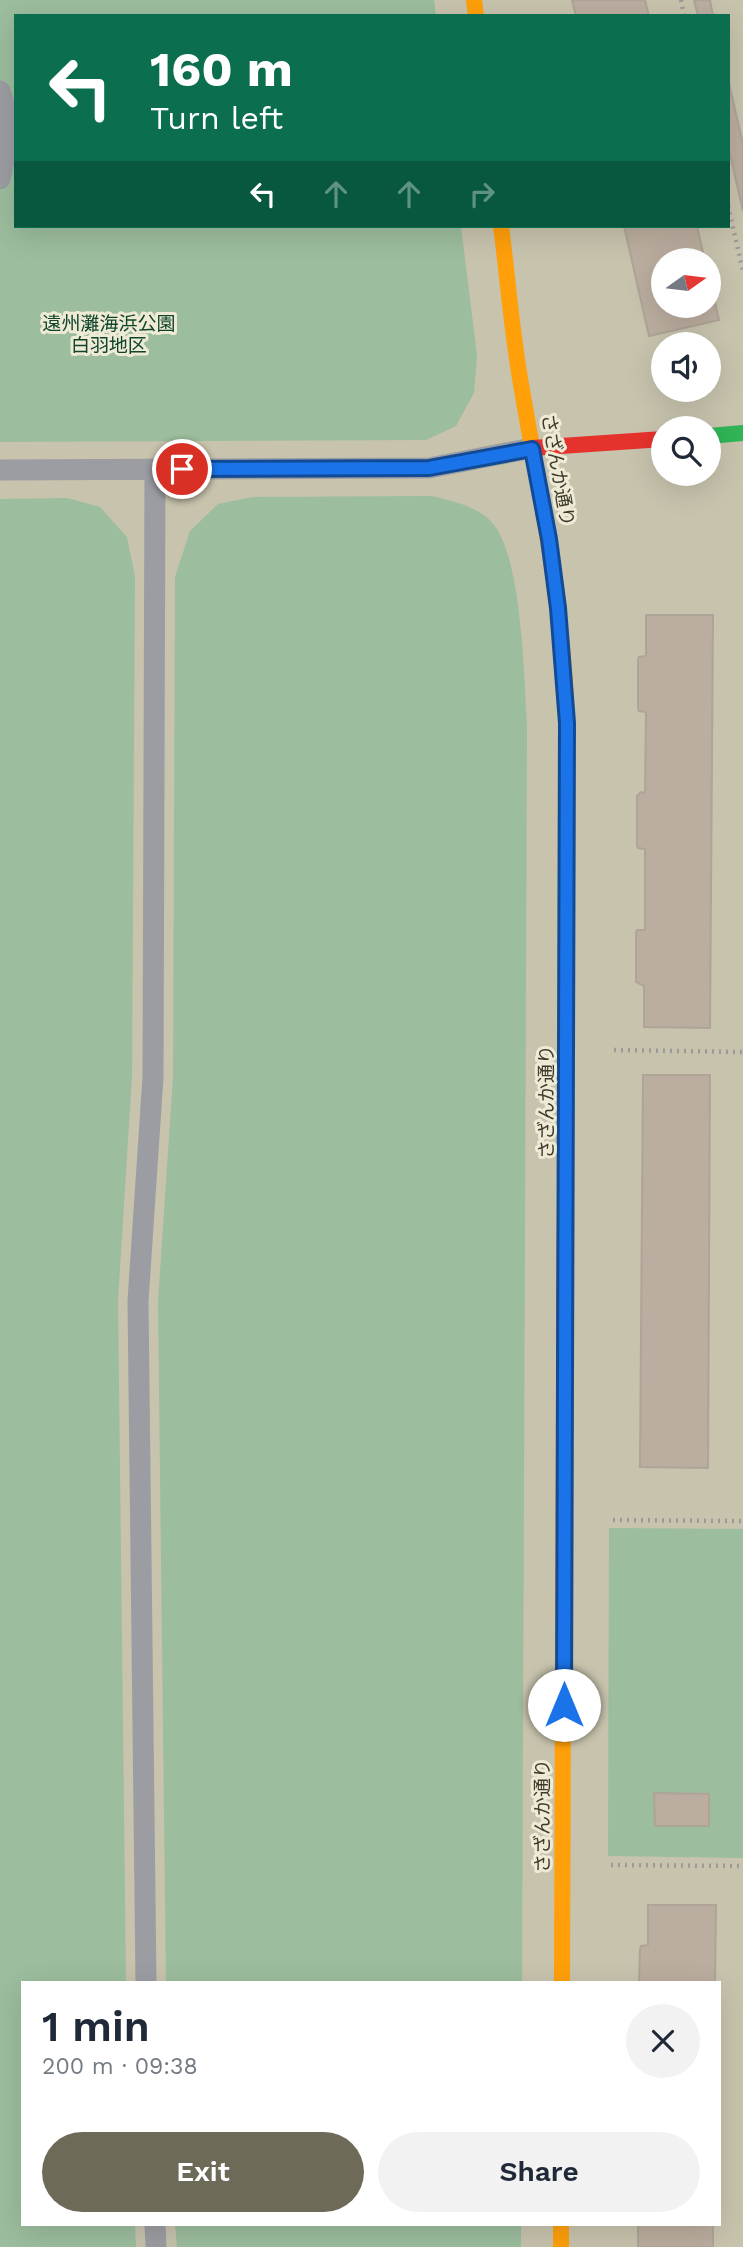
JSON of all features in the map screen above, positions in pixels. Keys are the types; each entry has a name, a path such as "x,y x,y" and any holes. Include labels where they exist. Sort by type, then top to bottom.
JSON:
{"street":[{"name":"さざんか通り","path":"500,228 516,350 561,631 567,723 562,1981"},
{"path":"721,435 743,433"},
{"path":"532,449 651,440"},
{"path":"561,2226 561,2247"}],"lane":[{"path":"0,91 6,107 8,146 0,179"},
{"path":"0,470 429,468 532,449"},
{"path":"146,1981 138,1301 153,1077 155,469"},
{"path":"155,2226 156,2247"}],"path":[{"path":"730,215 743,271"},
{"path":"604,1050 743,1052"},
{"path":"601,1520 743,1521"},
{"path":"599,1864 743,1866"}],"green space":[{"name":"遠州灘海浜公園 白羽地区","path":"0,0 434,0 436,14 14,14 14,228 461,228 477,356 474,393 456,426 426,440 0,442"},
{"path":"432,496 466,506 482,514 494,525 511,565 516,591 527,725 522,1981 166,1981 158,1302 173,1077 175,577 190,531 218,504 253,497"},
{"path":"67,498 100,507 127,537 135,576 132,1076 118,1301 126,1981 21,1981 21,2226 135,2226 136,2247 0,2247 0,499"},
{"path":"609,1528 743,1529 743,1858 608,1856"},
{"path":"175,2226 521,2226 521,2247 177,2247"}],"building":[{"path":"572,0 645,0 648,14 576,14"},
{"path":"694,0 710,0 713,14 698,14"},
{"path":"730,88 743,144 743,211 730,155"},
{"path":"624,228 697,228 702,248 651,248 651,318 719,320 666,332 651,332 651,336"},
{"path":"646,615 713,615 710,1028 644,1027 644,986 636,982 636,933 637,930 645,930 645,849 638,848 637,845 637,796 641,792 645,793 646,712 639,711 638,708 638,659 646,656"},
{"path":"643,1075 710,1075 708,1468 640,1467"},
{"path":"654,1793 709,1794 709,1826 655,1826"},
{"path":"648,1905 716,1905 715,1981 639,1981 640,1949 641,1946 648,1945"},
{"path":"638,2226 713,2226 713,2247 638,2247"}],"traffic: fast":[{"path":"721,435 743,433"},
{"path":"566,1023 567,744"}],"traffic: slow":[{"path":"474,0 476,14"},
{"path":"501,228 519,370 558,610 567,744"},
{"path":"562,1981 564,1394"},
{"path":"561,2226 561,2247"}],"traffic: jam":[{"path":"532,448 651,440"},
{"path":"564,1394 566,1023"}],"route":[{"path":"182,469 429,468 532,449 549,539 561,631 567,723 564,1705"}]}
